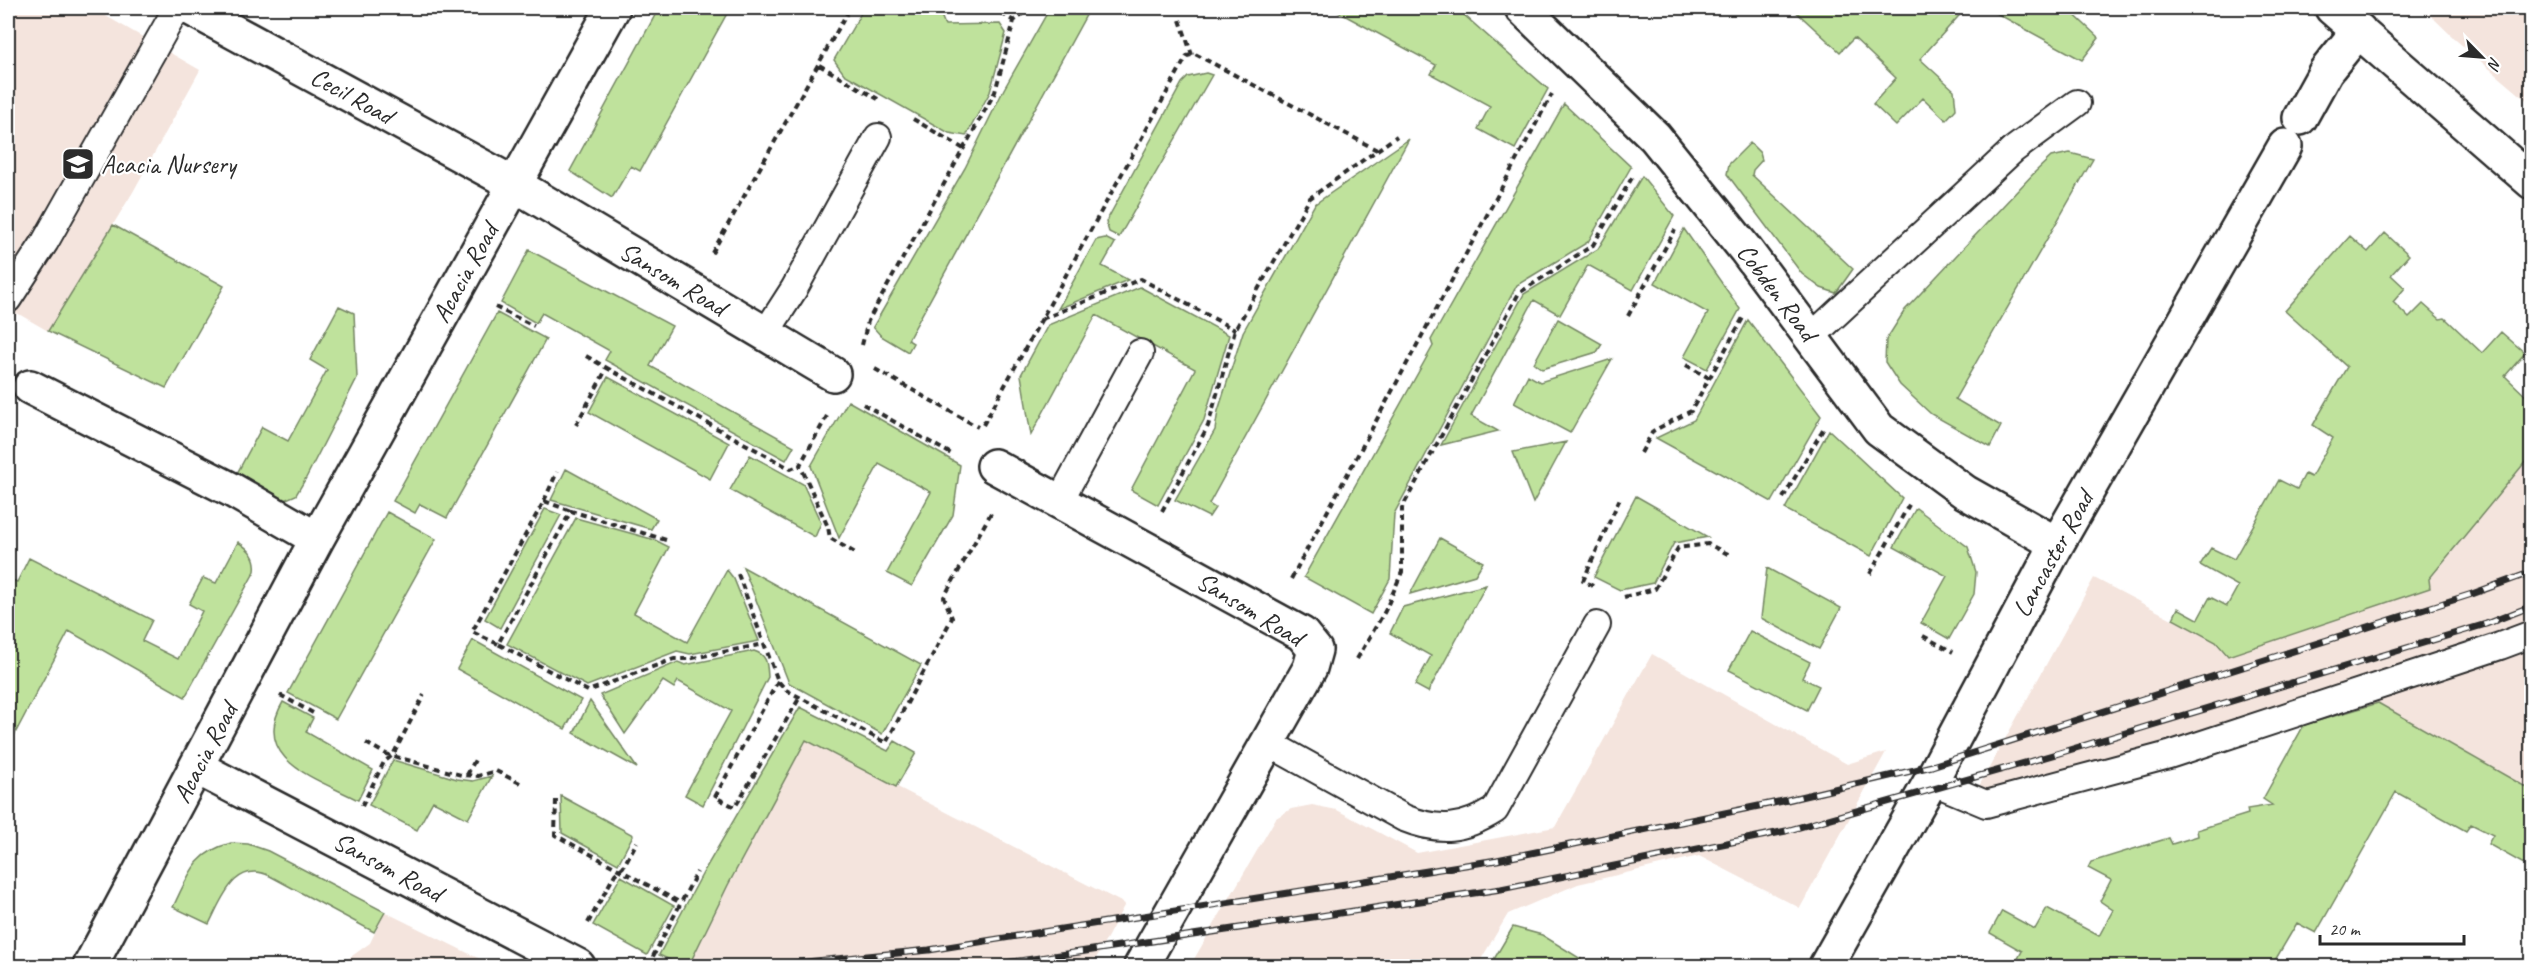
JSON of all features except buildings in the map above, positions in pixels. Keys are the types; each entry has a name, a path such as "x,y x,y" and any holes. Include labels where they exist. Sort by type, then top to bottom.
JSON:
{"street":[{"name":"Cecil Road","path":"190,8 514,184"},
{"name":"Acacia Road","path":"90,966 198,768 318,539 613,8"},
{"name":"Cobden Road","path":"1522,8 1654,137 1745,249 1879,429 1965,492 2057,544"},
{"path":"2332,8 2532,182"},
{"name":"Lancaster Road","path":"1826,966 1931,781 2057,544 2326,71 2359,30"},
{"name":"Sansom Road","path":"514,184 832,374"},
{"path":"30,387 232,490 318,539"},
{"name":"Sansom Road","path":"1002,471 1302,634 1315,650 1310,668 1141,966"},
{"name":"Sansom Road","path":"198,768 573,964"}],"lane":[{"path":"8,299 45,242 177,8"},
{"path":"1810,337 2013,150 2077,103"},
{"path":"765,334 794,289 878,137"},
{"path":"1059,502 1140,354"},
{"path":"1268,743 1404,818 1422,825 1441,828 1460,826 1479,820 1495,810 1597,625"},
{"path":"1931,781 1986,804 2169,755 2532,634"}],"path":[{"path":"691,290 850,8"},
{"path":"992,8 1014,21"},
{"path":"860,350 868,321 995,92 1014,21 1029,8"},
{"path":"1180,20 1192,55"},
{"path":"981,429 1187,56 1196,54 1377,150"},
{"path":"1270,616 1557,86"},
{"path":"1143,548 1209,426 1235,330 1310,198 1397,135"},
{"path":"1315,650 1351,670 1384,611 1402,572 1402,508 1518,293 1593,245 1634,174"},
{"path":"1628,316 1677,226"},
{"path":"1041,319 1141,279 1235,330"},
{"path":"1641,453 1653,431 1691,411 1749,308"},
{"path":"586,356 791,469 800,465 829,413"},
{"path":"1686,365 1709,378"},
{"path":"868,366 987,432"},
{"path":"576,425 607,368"},
{"path":"861,403 960,459"},
{"path":"1783,498 1830,416"},
{"path":"800,465 828,527 830,538 855,553"},
{"path":"738,574 778,681 786,690 886,743 952,618 944,597 1002,471"},
{"path":"557,472 544,501 472,632 588,691 674,658 688,659 765,644"},
{"path":"1870,574 1914,494"},
{"path":"1601,591 1583,581 1621,496"},
{"path":"544,501 666,540"},
{"path":"498,644 571,511"},
{"path":"1617,599 1655,589 1678,548 1708,544 1730,555"},
{"path":"1923,636 1956,654"},
{"path":"778,681 715,797 735,807 800,697"},
{"path":"343,844 384,762 393,755 424,695"},
{"path":"366,743 386,754 467,775 478,776 496,771 520,783"},
{"path":"467,775 476,758"},
{"path":"556,800 555,835 681,903"},
{"path":"573,964 615,873 620,870 637,842"},
{"path":"648,966 697,872"}],"shaded area":[{"name":"Acacia Nursery","path":"8,8 92,8 200,70 133,192 48,331 17,313 8,334"},
{"path":"2431,8 2531,8 2531,104 2457,41 2427,12"},
{"path":"2531,455 2531,790 2378,703 1989,818 1968,806 2094,578 2216,642 2228,656 2430,588 2429,580"},
{"path":"1652,654 1847,764 1886,752 1800,908 1699,856 1578,884 1508,914 1477,966 1190,966 1276,818 1291,809 1312,805 1337,810 1417,853 1555,827"},
{"path":"806,740 1125,904 1092,966 684,966 691,960 728,885"},
{"path":"385,912 494,966 338,966 370,943"}],"green space":[{"path":"659,8 730,8 640,171 631,166 612,198 570,171"},
{"path":"864,8 938,8 945,25 1000,24 1006,33 990,92 966,136 949,133 844,74 834,60"},
{"path":"1050,8 1090,8 908,340 913,343 908,352 881,336 873,327 965,168 1004,89"},
{"path":"1331,8 1456,8 1548,89 1515,149 1478,129 1490,106 1431,74 1436,65"},
{"path":"1792,8 1966,8 1920,59 1954,90 1956,109 1946,120 1923,98 1896,126 1873,104 1896,78 1854,38 1840,52"},
{"path":"1987,8 2067,8 2099,38 2082,60"},
{"path":"1206,73 1212,75 1119,237 1109,232 1106,222 1182,83 1188,77"},
{"path":"1564,104 1631,167 1588,242 1517,285 1394,514 1390,579 1371,614 1304,577 1433,346 1431,340"},
{"path":"1409,139 1209,504 1215,508 1209,517 1175,500 1215,430 1218,411 1243,332 1315,204"},
{"path":"1750,143 1760,153 1762,160 1753,170 1752,175 1853,269 1836,293 1821,288 1802,274 1727,174 1729,164"},
{"path":"2070,153 2093,159 1955,399 2001,426 1990,447 1931,414 1900,385 1885,362 1886,340 1905,310 2035,172 2051,157"},
{"path":"1642,176 1674,216 1633,290 1588,265 1560,315 1534,300 1471,416 1498,431 1441,445 1524,294 1598,249"},
{"path":"113,225 224,286 166,388 48,331"},
{"path":"1684,229 1740,309 1707,369 1684,357 1708,313 1655,283"},
{"path":"2385,233 2409,255 2391,275 2405,288 2393,302 2409,318 2423,304 2440,319 2445,318 2482,353 2501,332 2525,353 2505,376 2531,401 2531,455 2429,579 2430,588 2228,656 2216,642 2173,619 2178,608 2198,619 2210,597 2227,606 2238,586 2200,565 2211,548 2234,559 2279,480 2297,489 2305,474 2311,477 2333,438 2313,425 2347,367 2285,311 2350,236 2368,252"},
{"path":"1105,238 1115,243 1102,266 1128,280 1058,309 1096,240"},
{"path":"529,250 672,326 650,366 794,446 786,460 605,360 610,351 542,313 536,323 501,303"},
{"path":"1140,287 1229,335 1204,420 1158,505 1131,490 1195,369 1096,315 1031,435 1021,375 1048,325"},
{"path":"339,306 354,313 357,378 296,495 282,501 234,479 262,427 288,441 327,370 310,360"},
{"path":"497,313 546,339 447,518 420,504 415,513 393,501"},
{"path":"1558,319 1602,344 1597,352 1542,369 1534,363"},
{"path":"1748,320 1821,416 1772,502 1656,438 1694,420"},
{"path":"1612,359 1570,433 1514,403 1528,375 1540,382"},
{"path":"608,377 729,443 710,479 589,412"},
{"path":"848,401 960,465 953,515 912,586 887,573 931,492 879,464 839,538 811,466"},
{"path":"1829,430 1902,498 1871,556 1785,509"},
{"path":"1566,442 1533,503 1513,452"},
{"path":"750,455 803,484 821,523 815,537 730,490"},
{"path":"566,469 657,519 651,529 551,500"},
{"path":"1636,496 1708,537 1674,543 1653,583 1620,590 1594,577"},
{"path":"1916,508 1968,547 1976,572 1974,594 1949,639 1921,623 1947,576 1894,547"},
{"path":"545,509 561,515 500,628 485,619"},
{"path":"387,512 436,539 336,719 288,693"},
{"path":"576,518 655,540 669,547 634,613 687,642 727,570 734,579 759,641 690,654 677,651 587,686 507,644"},
{"path":"1440,538 1483,562 1475,575 1410,594"},
{"path":"238,542 251,554 255,562 255,571 185,697 69,631 8,747 8,578 17,582 29,558 152,620 142,641 178,659 202,611 189,604 203,578 216,583"},
{"path":"743,567 921,665 882,734 789,683"},
{"path":"1767,568 1841,608 1819,649 1761,618"},
{"path":"1486,585 1428,692 1415,685 1431,656 1390,633 1403,607"},
{"path":"1750,631 1810,662 1802,678 1819,686 1807,710 1729,670"},
{"path":"473,640 581,700 565,729 457,669"},
{"path":"754,651 764,658 768,677 703,805 685,795 731,711 678,681 674,688 663,681 625,734 600,695 678,662 685,665"},
{"path":"590,701 637,768 574,733"},
{"path":"283,702 313,718 306,732 373,770 358,800 308,775 281,753 275,739 275,722"},
{"path":"2378,703 2531,790 2531,868 2488,844 2493,835 2471,824 2466,831 2396,792 2316,933 2297,923 2274,962 2281,966 2014,966 2022,951 1990,933 2002,911 2035,929 2047,908 2099,936 2113,910 2100,901 2111,880 2088,868 2091,862 2169,838 2172,844 2198,836 2197,830 2248,814 2247,809 2272,805 2263,799 2304,725"},
{"path":"800,707 888,751 895,741 916,753 896,787 806,740 728,885 691,961 683,966 659,955 704,871"},
{"path":"393,760 457,779 473,781 492,776 468,819 433,801 417,830 369,805"},
{"path":"561,796 633,835 618,864 562,833"},
{"path":"231,843 248,844 268,851 385,912 374,932 270,876 258,872 239,877 231,884 209,924 173,907 188,875 200,859 218,847"},
{"path":"621,876 674,906 647,955 593,925"},
{"path":"1513,927 1542,935 1581,959 1578,966 1490,966"}],"railway":[{"path":"765,966 929,950 1497,860 1783,801 1932,766 2472,594 2532,572"},
{"path":"985,966 1501,889 1786,831 2056,754 2486,624 2532,606"}],"place":[{"name":"Acacia Nursery","path":"78,164"}]}
